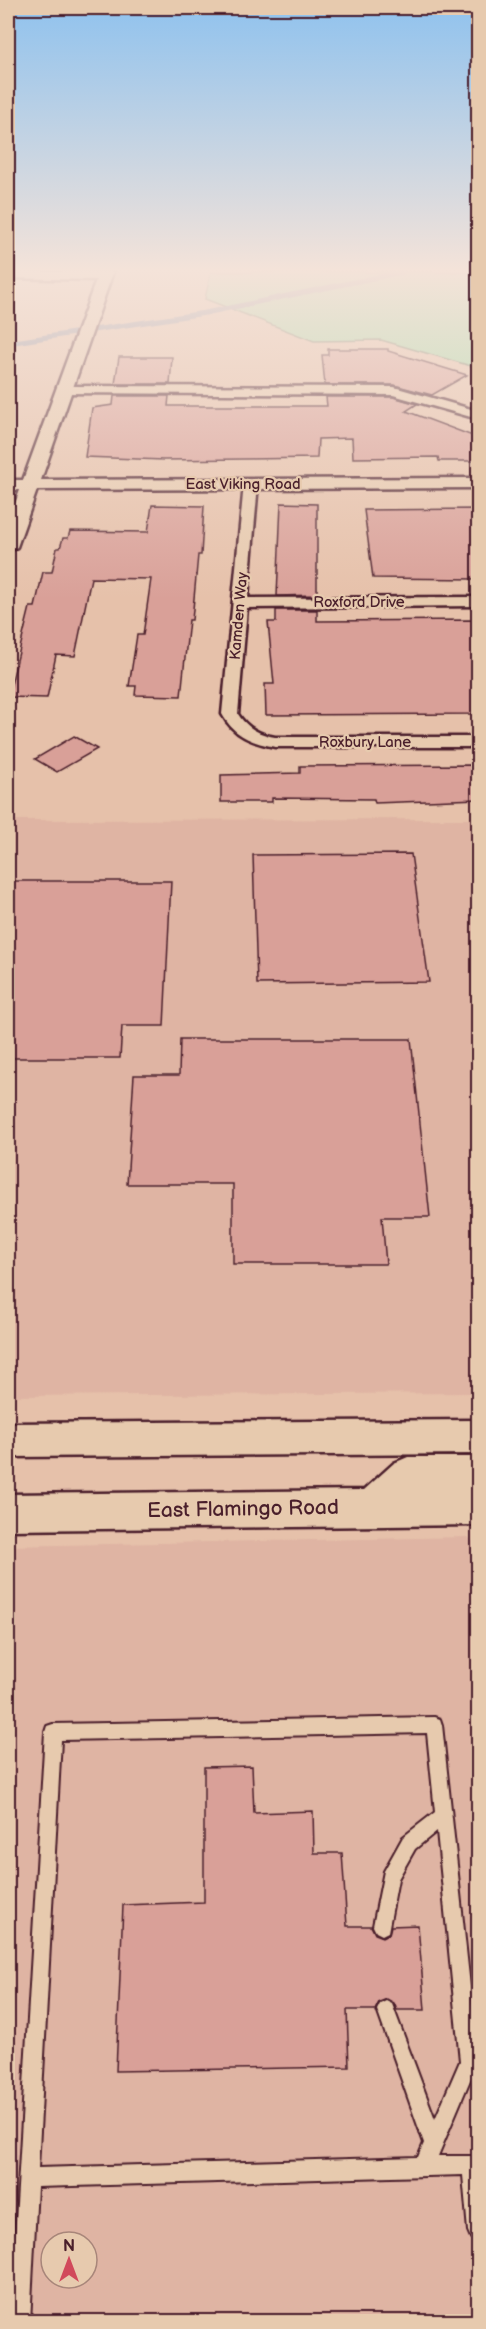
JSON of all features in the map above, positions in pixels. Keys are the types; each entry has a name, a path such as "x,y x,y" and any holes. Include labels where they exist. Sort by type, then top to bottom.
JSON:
{"main road":[{"path":"8,1440 478,1437"},
{"path":"372,1508 408,1474 478,1474"},
{"name":"East Flamingo Road","path":"8,1512 478,1507"}],"street":[{"path":"8,547 67,381"},
{"path":"64,390 394,391 478,415"},
{"name":"East Viking Road","path":"8,485 478,483"},
{"name":"Kamden Way","path":"251,484 230,714 237,727 253,737"},
{"name":"Roxford Drive","path":"240,603 478,602"},
{"name":"Roxbury Lane","path":"253,737 275,742 478,742"}],"lane":[{"path":"20,2322 53,1732 435,1725 469,2061 424,2166"},
{"path":"382,1926 390,1877 409,1843 444,1815"},
{"path":"386,2010 434,2143"},
{"path":"28,2178 475,2165 478,2231"}],"shaded area":[{"path":"478,819 478,1393 8,1396 8,820"},
{"path":"468,1537 478,1547 478,2321 8,2321 8,1546"}],"building":[{"path":"115,381 170,381 170,384 115,384"},
{"path":"325,381 457,381 432,395 394,385 325,385"},
{"path":"114,396 169,396 168,406 327,406 326,397 393,397 417,404 406,411 478,438 478,461 439,461 438,457 353,458 352,438 318,439 317,458 164,460 85,457 92,408 113,405"},
{"path":"281,503 317,504 317,595 277,596"},
{"path":"152,505 204,506 201,555 198,555 192,620 189,620 181,696 135,695 136,686 129,686 137,635 143,635 151,579 91,578 75,656 56,655 47,698 8,697 30,607 35,607 43,572 52,572 57,548 60,548 63,538 68,538 70,531 148,532"},
{"path":"478,509 478,579 373,578 364,510"},
{"path":"276,610 317,610 317,621 478,620 478,714 266,715 265,684 274,684 268,622 276,622"},
{"path":"74,736 97,749 57,772 35,759"},
{"path":"478,765 478,799 375,803 374,799 272,798 272,802 221,802 221,775 300,773 300,766"},
{"path":"411,854 429,982 257,984 253,855"},
{"path":"8,881 171,881 164,1026 122,1026 120,1058 8,1058"},
{"path":"180,1039 411,1039 430,1217 382,1217 386,1264 233,1264 233,1184 127,1184 134,1075 179,1075"},
{"path":"252,1766 254,1813 313,1811 314,1853 342,1853 347,1926 371,1926 375,1934 383,1937 389,1934 391,1926 418,1925 425,2010 397,2010 394,2003 387,1999 379,2002 375,2010 347,2010 349,2067 116,2071 123,1905 204,1902 204,1767"}]}
